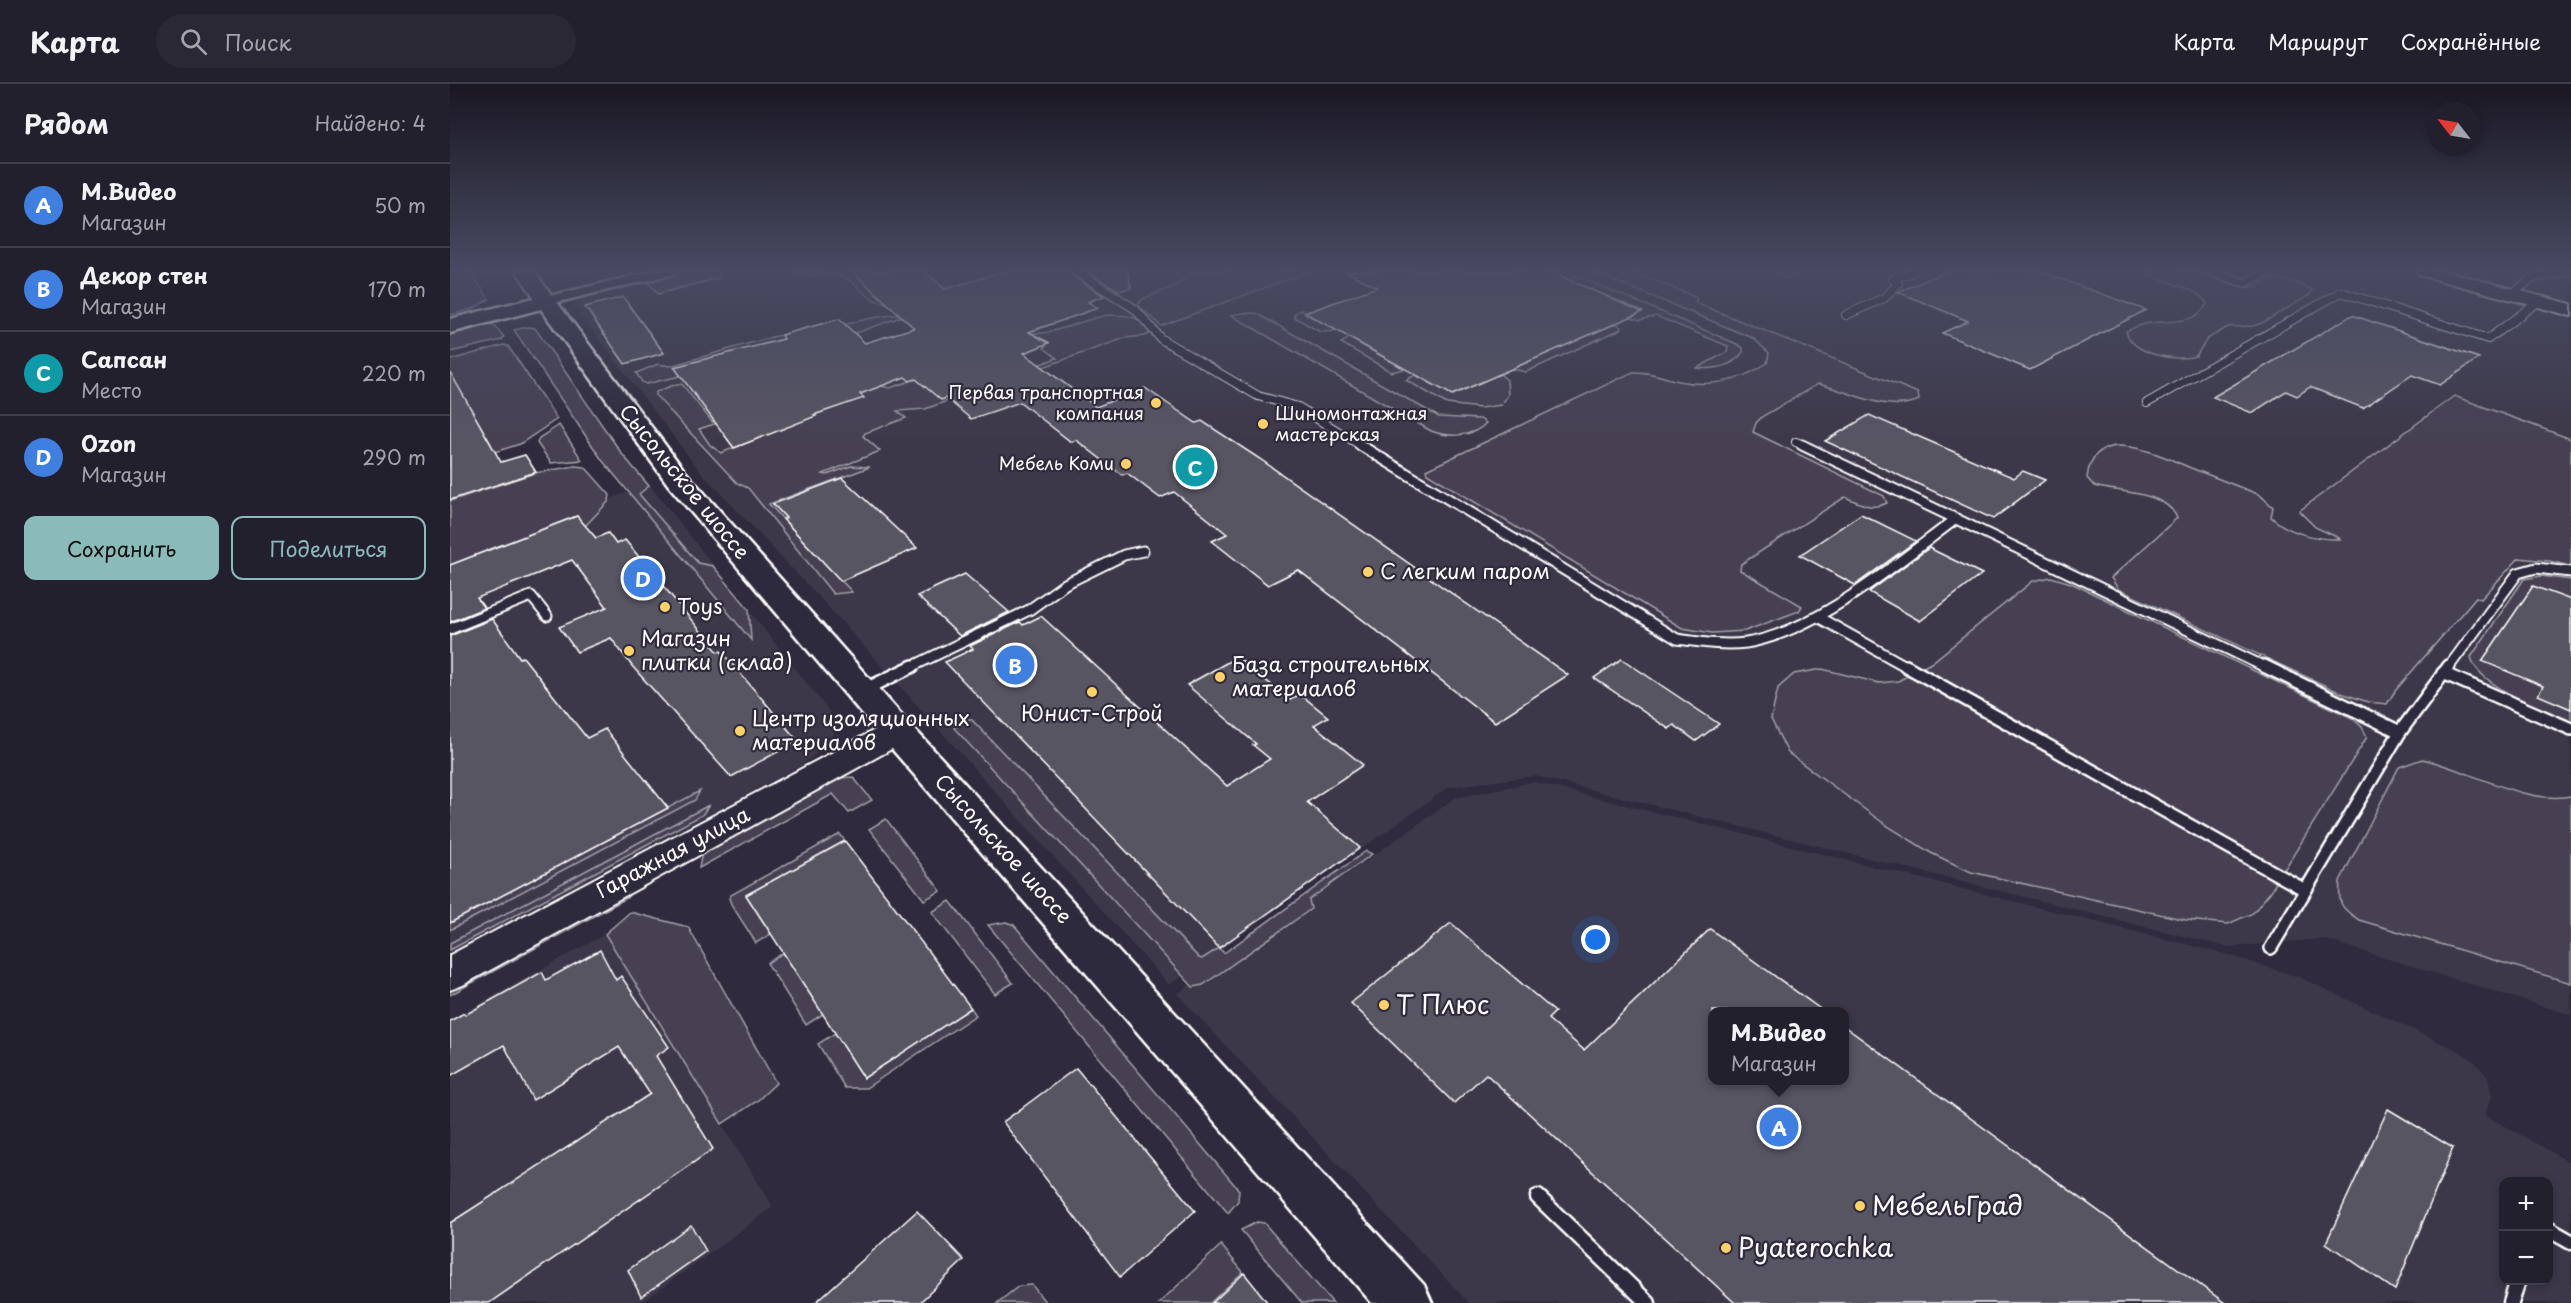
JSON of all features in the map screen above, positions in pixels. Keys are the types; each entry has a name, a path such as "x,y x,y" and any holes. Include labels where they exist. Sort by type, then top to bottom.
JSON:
{"main road":[{"name":"Сысольское шоссе","path":"566,328 678,480 897,732 1406,1303"}],"street":[{"name":"Гаражная улица","path":"450,974 897,732"}],"lane":[{"path":"1151,328 1161,339 1258,396 1298,406 1677,639 1712,643 1754,641 1818,616 1956,519"},
{"path":"2147,403 2278,328"},
{"path":"2453,328 2488,339 2503,328"},
{"path":"1796,442 2400,732"},
{"path":"862,692 1029,610 1065,584 1124,555 1143,551"},
{"path":"2271,948 2400,732 2518,573 2536,568 2571,572"},
{"path":"450,629 531,596 547,616"},
{"path":"1818,616 2305,890"},
{"path":"2443,673 2571,729"},
{"path":"1538,1197 1648,1303"},
{"path":"2553,1231 2571,1242"},
{"path":"2511,1303 2517,1285"}],"shaded area":[{"path":"478,328 496,328 504,337 502,340 450,352 450,335"},
{"path":"535,328 622,454 649,486 639,494 698,563 713,566 749,609 751,640 602,460 514,330"},
{"path":"591,328 2571,328 2571,1015 2323,939 2227,947 1535,776 1449,787 1169,985 844,624 698,469"},
{"path":"833,328 870,328 839,339 646,384 636,373 658,364 670,366 772,337 781,335 788,343"},
{"path":"1065,328 1147,328 1151,332 1145,336 1125,338 925,409 897,411 906,418 865,433 863,436 880,451 823,474 827,475 851,466 870,467 769,504 852,592 833,594 748,488 737,483 656,396 656,392 682,384 712,422 744,412 742,415 699,429 710,445 721,453 815,416 805,408 881,386 890,388 916,379 941,400 1057,358 1044,348 1049,342 1028,333"},
{"path":"1253,328 1282,328 1439,417 1480,419 1486,423 1481,428 1467,434 1445,434 1431,431"},
{"path":"1313,328 1332,328 1338,331 1320,332"},
{"path":"1605,328 1622,328 1526,372 1512,369"},
{"path":"1685,328 1699,328 1743,348 1739,357 1729,364 1697,368 1727,352 1728,346"},
{"path":"1728,328 1758,328 1918,393 1919,400 1906,404 1881,403 1818,384 1763,416 1756,423 1753,432 1884,496 1887,503 1871,506 1845,497 1741,564 1740,570 1802,606 1799,611 1745,631 1712,633 1682,628 1427,473 1426,470 1633,372 1699,384 1722,382 1745,375 1767,363 1769,353 1753,338"},
{"path":"2134,328 2226,328 2207,339 2196,356 2187,358 2167,357 2146,351 2130,339 2126,331"},
{"path":"1349,338 1405,369 1391,372 1341,343"},
{"path":"504,345 508,346 557,419 520,444 450,466 450,457 491,444 450,372 450,360"},
{"path":"1500,374 1507,380 1508,395 1501,405 1480,408 1447,404 1406,380 1415,375 1453,395"},
{"path":"2454,396 2571,439 2571,567 2556,562 2519,558 2481,599 2476,597 2395,691 2387,704 2368,702 2341,693 2118,589 2111,578 2177,518 2171,509 2152,498 2094,486 2087,478 2092,461 2101,451 2114,446 2146,450 2260,495 2273,507 2271,517 2286,527 2313,537 2341,539 2315,527 2299,511"},
{"path":"559,425 582,460 551,463 537,443 539,438"},
{"path":"575,466 585,467 610,495 609,501 585,526 577,516 450,565 450,501 535,473"},
{"path":"649,484 828,710 834,721 834,734 827,746 800,766 450,952 450,560"},
{"path":"2541,576 2571,580 2571,721 2499,687 2476,668 2471,657 2524,579"},
{"path":"2051,577 2071,583 2352,718 2362,727 2367,737 2271,891 2253,913 2228,924 2186,920 1971,872 1931,853 1886,825 1788,753 1771,719 1778,688 1794,674 1822,669 1879,683 1898,681 1931,663 2033,581"},
{"path":"967,719 971,719 1202,959 1219,948 1224,953 1366,851 1372,854 1309,900 1311,909 1203,985 1193,987 954,728"},
{"path":"2422,759 2515,791 2553,797 2571,796 2571,983 2359,920 2344,908 2339,895 2340,881 2399,767"},
{"path":"853,777 872,800 849,813 833,794 699,868 702,852 838,778"},
{"path":"1533,782 2229,955 2299,977 2459,1051 2473,1060 2488,1077 2492,1097 2485,1115 2571,1163 2571,1303 1469,1303 1177,994 1455,798"},
{"path":"700,791 695,800 450,930 450,923"},
{"path":"709,805 702,815 450,950 450,943"},
{"path":"886,819 941,891 924,900 869,829"},
{"path":"840,834 845,841 746,895 771,934 756,943 731,904 729,898 731,895"},
{"path":"631,892 627,898 450,995 450,987"},
{"path":"950,901 1013,983 995,994 932,912"},
{"path":"630,912 688,927 776,1083 757,1101 722,1124 605,934"},
{"path":"1006,922 1014,925 1239,1190 1238,1201 1228,1213 988,925"},
{"path":"605,934 773,1207 641,1303 450,1303 450,1020"},
{"path":"783,953 823,1014 806,1025 767,963"},
{"path":"971,1008 976,1015 866,1088 845,1088 818,1044 835,1033 864,1078"},
{"path":"1257,1222 1264,1223 1333,1303 1302,1303 1241,1230"},
{"path":"1221,1245 1243,1272 1210,1303 1159,1303"},
{"path":"1032,1285 1046,1303 997,1303 1019,1286"}],"building":[{"path":"600,328 646,328 664,353 625,364"},
{"path":"807,328 849,328 865,343 914,328 1041,328 1029,332 1049,343 1024,353 1096,407 1145,388 1196,423 1202,421 1260,459 1568,675 1495,722 1298,570 1268,585 1212,541 1227,534 1174,492 1160,498 1127,473 1122,475 1076,440 1071,442 1020,402 971,419 946,398 941,400 916,379 910,381 905,377 860,394 864,398 814,415 816,416 734,448 674,367 784,339 781,335"},
{"path":"1332,328 1606,328 1452,395"},
{"path":"1953,328 2111,328 2030,370 1942,333"},
{"path":"2330,328 2390,328 2479,358 2440,385 2412,375 2363,408 2310,387 2297,396 2286,391 2252,413 2213,397"},
{"path":"450,372 501,462 525,455 536,472 450,500"},
{"path":"1869,415 2014,478 2023,471 2045,480 1993,519 1825,441"},
{"path":"842,478 917,548 841,581 783,519 786,518 773,504"},
{"path":"1861,514 1916,541 1855,585 1800,555"},
{"path":"577,516 596,538 608,533 616,544 625,540 718,652 721,651 798,741 731,777 632,666 611,638 577,652 559,627 607,607 572,560 477,598 484,608 450,622 450,565"},
{"path":"1929,548 1982,574 1920,621 1869,592"},
{"path":"965,574 1009,612 960,636 917,596"},
{"path":"2533,586 2571,600 2571,709 2538,695 2543,686 2482,661"},
{"path":"1041,616 1227,786 1270,759 1253,745 1256,744 1187,685 1237,657 1290,700 1300,694 1328,717 1314,725 1363,765 1307,802 1360,848 1219,948 945,662 973,649 970,646 1020,622 1023,625"},
{"path":"492,619 520,658 523,657 587,738 605,729 668,808 450,923 450,636"},
{"path":"1622,659 1719,724 1696,741 1674,725 1669,729 1594,678"},
{"path":"845,841 971,1008 864,1078 746,895"},
{"name":"МебельГрад","path":"1451,923 1555,1012 1548,1019 1584,1050 1710,929 1817,1007 1708,1007 1708,1085 1849,1085 1849,1030 2225,1303 1735,1303 1486,1074 1454,1103 1351,1003"},
{"path":"600,950 616,980 621,976 669,1047 656,1056 713,1149 489,1303 450,1303 450,1223 650,1094 619,1047 533,1100 504,1045 450,1076 450,1021 542,972 546,980"},
{"path":"1076,1068 1195,1211 1120,1277 1003,1122"},
{"path":"2388,1109 2453,1148 2395,1290 2326,1243"},
{"path":"917,1211 964,1260 919,1303 815,1303"},
{"path":"691,1225 706,1251 641,1297 628,1270"},
{"path":"1244,1273 1268,1303 1212,1303"}],"place":[{"name":"Первая транспортная компания","path":"1156,403"},
{"name":"Шиномонтажная мастерская","path":"1263,424"},
{"name":"Мебель Коми","path":"1126,464"},
{"name":"Сапсан","path":"1195,467"},
{"name":"С легким паром","path":"1368,572"},
{"name":"Ozon","path":"643,578"},
{"name":"Toys","path":"665,607"},
{"name":"Магазин плитки (склад)","path":"629,651"},
{"name":"Декор стен","path":"1015,665"},
{"name":"База строительных материалов","path":"1220,677"},
{"name":"Юнист-Строй","path":"1092,692"},
{"name":"Центр изоляционных материалов","path":"740,731"},
{"name":"Т Плюс","path":"1384,1005"},
{"name":"М.Видео","path":"1779,1127"},
{"name":"МебельГрад","path":"1860,1206"},
{"name":"Pyaterochka","path":"1726,1248"}]}
